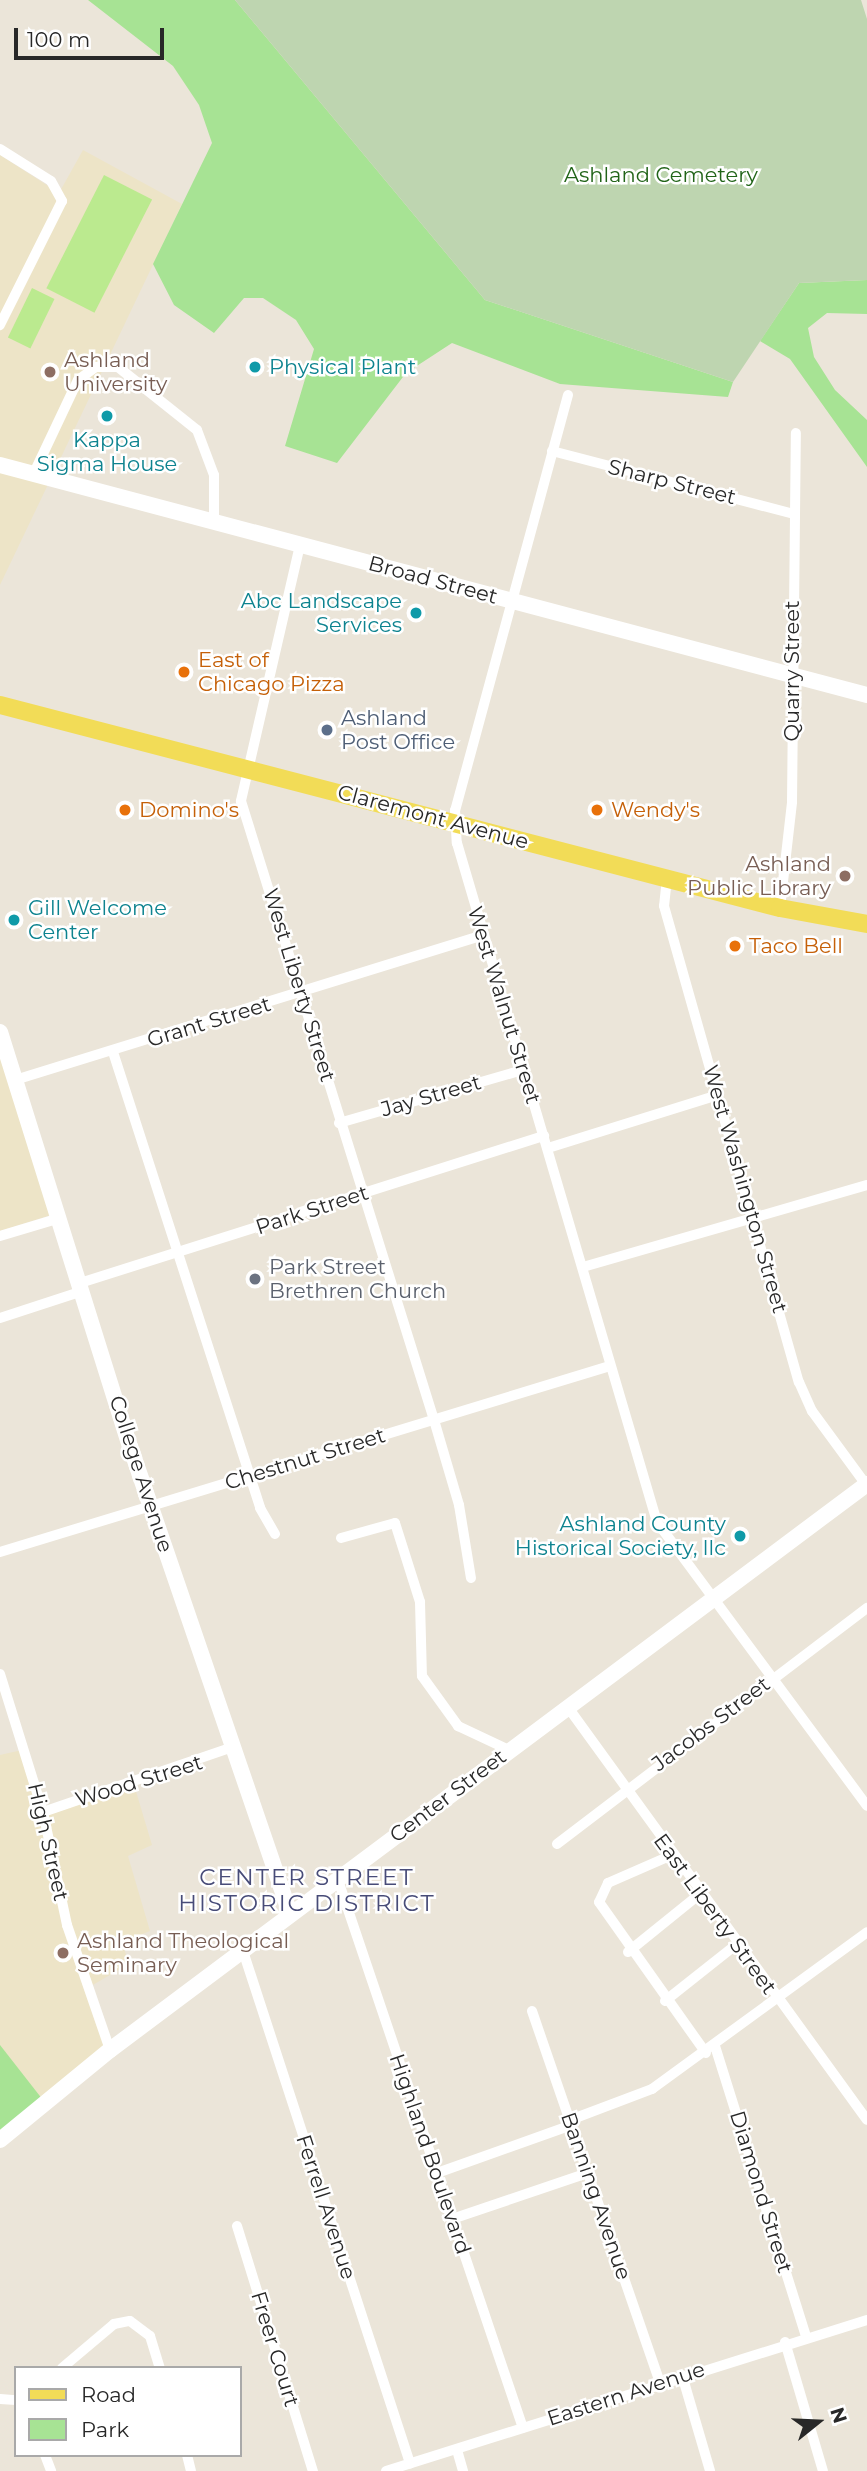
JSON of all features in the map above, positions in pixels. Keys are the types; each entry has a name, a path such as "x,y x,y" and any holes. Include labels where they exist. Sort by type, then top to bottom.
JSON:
{"main road":[{"name":"Claremont Avenue","path":"0,705 780,908 867,924"}],"street":[{"path":"0,149 55,185 62,201 0,325"},
{"path":"33,475 78,380 96,368 118,367 197,430 214,475 214,522"},
{"name":"West Walnut Street","path":"568,395 508,600 455,823 482,935 548,1148 657,1522 867,1806"},
{"name":"Quarry Street","path":"780,908 792,802 793,514 796,433"},
{"name":"Sharp Street","path":"552,451 793,514"},
{"name":"Broad Street","path":"0,465 867,695"},
{"name":"West Liberty Street","path":"300,545 246,768 242,801 339,1123 459,1504 471,1578"},
{"name":"West Washington Street","path":"667,878 664,906 806,1399 867,1484"},
{"name":"Grant Street","path":"15,1080 113,1052 482,935"},
{"name":"College Avenue","path":"0,1032 150,1504 290,1914"},
{"path":"113,1052 252,1476 275,1534"},
{"name":"Jay Street","path":"339,1123 523,1070"},
{"path":"548,1148 718,1095"},
{"name":"Park Street","path":"0,1318 177,1252 544,1136"},
{"path":"583,1267 867,1185"},
{"path":"0,1236 60,1218"},
{"name":"Chestnut Street","path":"0,1552 150,1504 252,1476 610,1366"},
{"name":"Center Street","path":"0,2140 110,2050 712,1597 867,1484"},
{"path":"341,1538 396,1523 420,1602 422,1676 458,1726 509,1750"},
{"name":"Jacobs Street","path":"557,1844 625,1788 867,1608"},
{"name":"High Street","path":"0,1674 43,1812 66,1924 110,2050"},
{"name":"East Liberty Street","path":"567,1706 700,1894 867,2120"},
{"name":"Wood Street","path":"43,1812 233,1747"},
{"name":"Diamond Street","path":"672,1855 615,1878 599,1894 604,1915 665,2001 711,2050 806,2337"},
{"name":"Highland Boulevard","path":"338,1880 523,2428"},
{"path":"628,1952 700,1894"},
{"path":"437,2173 638,2096 711,2050 867,1932"},
{"path":"665,2001 737,1944"},
{"name":"Ferrell Avenue","path":"243,1951 410,2463"},
{"name":"Banning Avenue","path":"532,2011 660,2382"},
{"path":"453,2219 588,2173"},
{"name":"Freer Court","path":"237,2227 313,2471"},
{"name":"Eastern Avenue","path":"386,2471 785,2342 867,2320"},
{"path":"65,2366 123,2321 146,2330 159,2366"},
{"path":"785,2342 823,2471"},
{"path":"682,2375 710,2471"},
{"path":"457,2450 463,2471"}],"shaded area":[{"name":"Ashland University","path":"83,150 182,204 0,585 0,155 59,193"},
{"path":"0,1056 51,1215 0,1231"},
{"name":"Ashland Theological Seminary","path":"22,1750 41,1808 132,1778 152,1845 128,1856 150,1931 122,1942 129,1964 91,1986 110,2050 0,2140 0,1755"}],"green space":[{"path":"88,0 235,0 485,300 733,382 728,397 560,384 452,343 406,373 337,463 285,446 314,349 296,320 263,298 244,298 214,333 174,305 153,264 212,143 199,105 173,66"},
{"name":"Ashland Cemetery","path":"235,0 861,0 867,19 867,280 799,283 733,382 485,300"},
{"path":"104,175 152,200 94,313 46,288"},
{"path":"867,280 867,314 827,313 808,328 814,357 835,390 867,420 867,467 790,359 760,341 799,283"},
{"path":"32,288 54,299 30,348 8,337"},
{"path":"0,2045 43,2100 0,2136"}],"place":[{"name":"Physical Plant","path":"255,367"},
{"name":"Ashland University","path":"50,372"},
{"name":"Kappa Sigma House","path":"107,416"},
{"name":"Abc Landscape Services","path":"416,613"},
{"name":"East of Chicago Pizza","path":"184,672"},
{"name":"Ashland Post Office","path":"327,730"},
{"name":"Domino's","path":"125,810"},
{"name":"Wendy's","path":"597,810"},
{"name":"Ashland Public Library","path":"845,876"},
{"name":"Gill Welcome Center","path":"14,920"},
{"name":"Taco Bell","path":"735,946"},
{"name":"Park Street Brethren Church","path":"255,1279"},
{"name":"Ashland County Historical Society, llc","path":"740,1536"},
{"name":"Ashland Theological Seminary","path":"63,1953"}],"district":[{"name":"CENTER STREET HISTORIC DISTRICT","path":"307,1890"}]}
